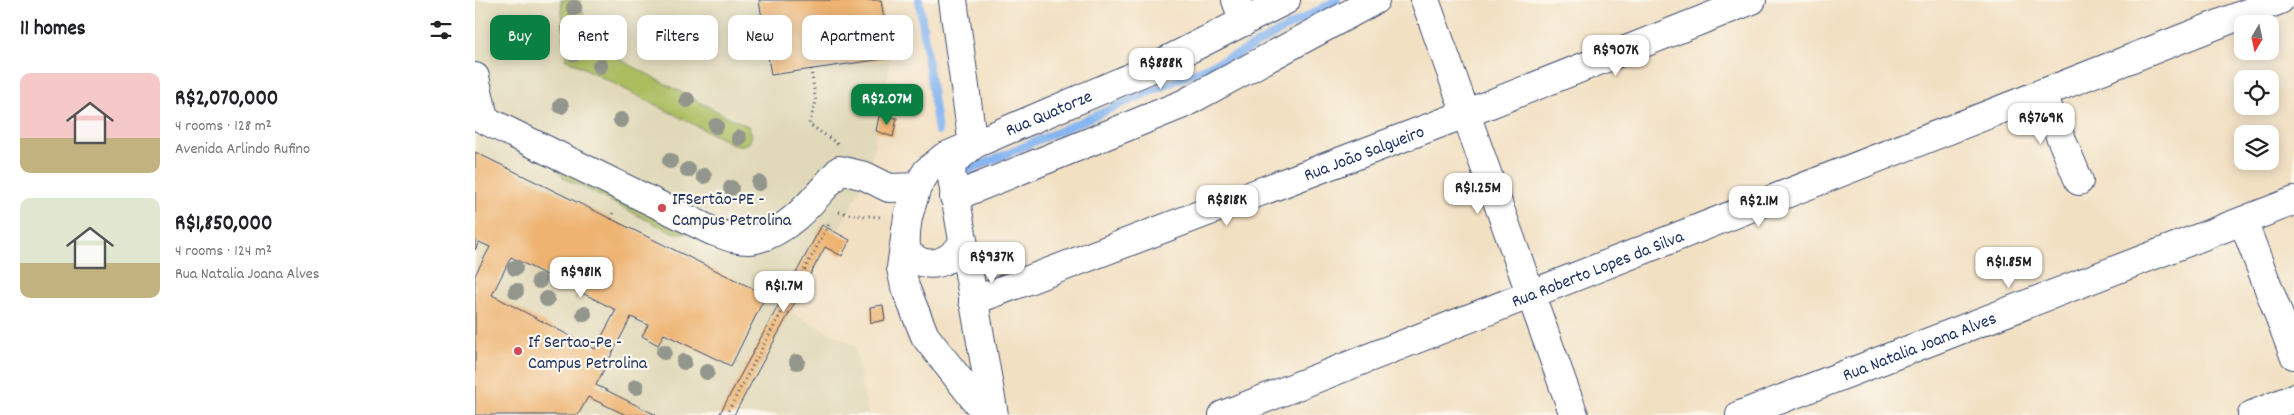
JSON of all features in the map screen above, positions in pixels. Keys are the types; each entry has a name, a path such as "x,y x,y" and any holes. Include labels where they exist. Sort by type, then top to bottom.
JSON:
{"street":[{"path":"953,0 973,145 953,162 951,172 994,415"},
{"name":"Rua Quatorze","path":"907,223 917,187 927,171 944,157 1149,70 1240,11 1286,0"},
{"path":"954,197 1183,104 1375,0"},
{"path":"1425,0 1529,295 1574,415"},
{"name":"Rua João Salgueiro","path":"973,301 1465,114 1752,0"},
{"name":"Rua Roberto Lopes da Silva","path":"1223,415 2280,0"},
{"path":"475,78 480,117 693,222 730,238 755,240 789,223 840,170 848,171 889,188 917,187"},
{"path":"2042,94 2079,181"},
{"name":"Rua Natalia Joana Alves","path":"1740,415 2294,201"},
{"path":"2243,221 2294,355"},
{"path":"907,223 907,250 911,257 920,262 933,264 944,261 963,244"},
{"path":"907,223 901,268 905,287 925,336 987,415"},
{"path":"2252,415 2294,398"}],"path":[{"path":"811,70 817,102 809,124 849,152 848,171"},
{"path":"836,211 907,223"},
{"path":"726,415 831,219"}],"shaded area":[{"name":"IFSertão-PE - Campus Petrolina","path":"475,0 881,0 883,15 802,15 802,60 890,60 886,93 879,116 873,152 861,188 793,313 855,346 868,415 475,415"}],"green space":[{"path":"561,0 579,0 584,15 562,15"},
{"path":"568,60 621,60 748,126 752,135 749,143 734,145"},
{"path":"552,164 689,233 675,233 655,224 564,178"}],"building":[{"path":"759,0 881,0 883,15 802,15 802,60 876,60 771,75 769,60 792,60 792,15 761,15"},
{"path":"879,116 897,118 893,137 876,131"},
{"path":"475,152 766,295 731,366 664,334 658,345 642,336 648,325 631,317 596,385 656,415 626,415 588,397 578,415 475,415 475,275 490,247 479,242 475,250","holes":["511,257 616,310 595,349 492,295"]},
{"path":"822,225 850,240 842,256 825,247 734,415 719,415"},
{"path":"883,305 885,320 871,323 870,307"}],"waterway":[{"path":"919,0 938,131"},
{"path":"969,170 1240,53 1337,0"}],"place":[{"name":"IFSertão-PE - Campus Petrolina","path":"662,208"},
{"name":"If Sertao-Pe - Campus Petrolina","path":"518,351"}]}
